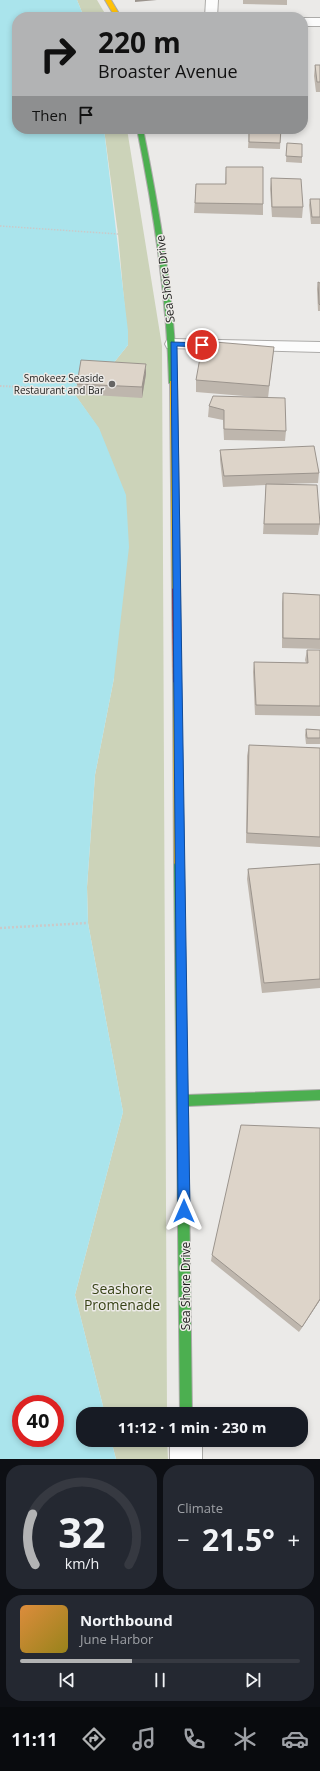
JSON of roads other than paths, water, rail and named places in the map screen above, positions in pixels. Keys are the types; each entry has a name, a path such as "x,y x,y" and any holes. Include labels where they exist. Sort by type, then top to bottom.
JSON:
{"street":[{"path":"108,0 115,12"},
{"path":"211,12 212,0"},
{"path":"308,22 320,22"},
{"name":"Sea Shore Drive","path":"141,134 158,217 173,344 186,1407"},
{"path":"173,344 320,348"},
{"path":"183,1101 320,1095"},
{"path":"186,1447 186,1459"}],"water":[{"path":"0,0 77,0 82,12 12,12 12,134 105,134 128,331 128,345 112,365 71,389 99,428 126,495 129,547 114,678 95,775 87,887 88,923 123,1112 75,1295 103,1407 76,1407 76,1447 113,1447 116,1459 0,1459"}],"place":[{"name":"Smokeez Seaside Restaurant and Bar","path":"112,384"}],"park label":[{"name":"Seashore Promenade","path":"122,1296"}]}
